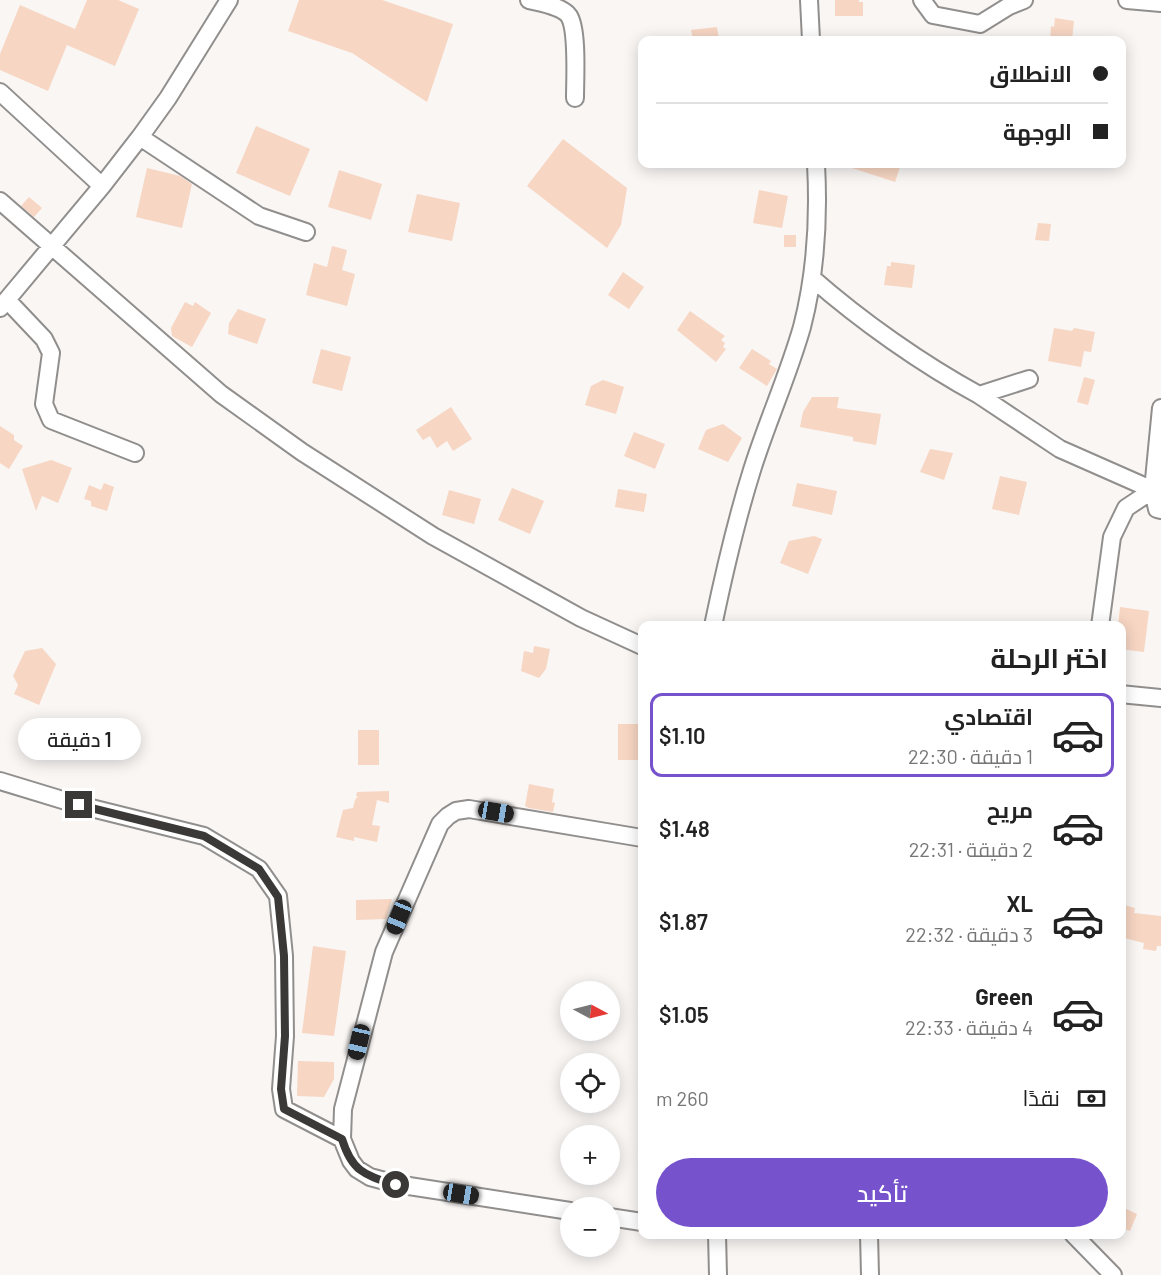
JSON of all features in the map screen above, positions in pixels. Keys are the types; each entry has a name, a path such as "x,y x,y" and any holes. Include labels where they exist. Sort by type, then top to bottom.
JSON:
{"street":[{"path":"135,453 51,420 44,404 51,353 44,339 4,304 102,186 140,136 168,98 230,0"},
{"path":"529,0 560,9 569,16 574,33 575,98"},
{"path":"809,0 811,36"},
{"path":"922,0 933,15 980,24 1009,6 1024,0"},
{"path":"1127,0 1161,3"},
{"path":"0,92 102,186"},
{"path":"140,136 259,216 306,232"},
{"path":"714,621 738,517 771,412 796,344 812,278 818,205 816,168"},
{"path":"0,201 221,394 302,452 433,536 581,618 638,644"},
{"path":"812,278 850,311 1060,449 1157,486"},
{"path":"979,394 1029,379"},
{"path":"1161,408 1157,486 1157,509 1161,510"},
{"path":"1101,621 1112,537 1126,508 1157,486"},
{"path":"1126,695 1161,698"},
{"path":"0,781 79,805 204,836 259,869 278,897 284,956 285,1036 281,1089 284,1109 342,1139"},
{"path":"560,1210 396,1185 370,1177 357,1169 351,1161 342,1139 343,1109 384,952 440,824 447,816 456,811 469,809 496,812 638,837"},
{"path":"620,1219 638,1221"},
{"path":"717,1239 718,1275"},
{"path":"869,1239 870,1275"},
{"path":"1078,1239 1113,1275"}],"building":[{"path":"87,0 118,0 139,9 115,66 67,45 48,91 0,70 0,54 20,5 75,29"},
{"path":"299,0 382,0 453,24 427,102 352,53 288,31"},
{"path":"835,0 863,2 863,16 835,16"},
{"path":"1055,18 1074,21 1072,36 1050,36 1051,26 1054,27"},
{"path":"717,27 718,36 692,36 691,30"},
{"path":"256,126 310,149 290,196 236,173"},
{"path":"563,139 627,188 621,225 607,248 527,186"},
{"path":"147,168 180,176 192,184 182,228 136,217"},
{"path":"852,168 900,168 895,182"},
{"path":"339,170 382,184 371,220 328,207"},
{"path":"759,190 788,196 782,228 753,223"},
{"path":"417,194 460,203 452,241 408,232"},
{"path":"29,197 42,208 34,217 21,206"},
{"path":"1038,223 1051,224 1049,241 1035,240"},
{"path":"784,235 796,235 796,247 784,247"},
{"path":"332,246 347,250 342,270 355,274 347,306 306,295 314,263 327,267"},
{"path":"891,262 915,265 912,288 884,285 887,266 891,266"},
{"path":"623,272 644,287 629,309 608,295"},
{"path":"185,302 193,306 195,302 211,313 192,347 172,336 171,328"},
{"path":"238,309 266,319 257,344 228,334 229,323"},
{"path":"690,311 725,336 721,340 725,343 723,347 726,349 716,362 677,330"},
{"path":"1054,328 1072,331 1074,328 1095,332 1091,352 1084,351 1081,367 1048,361"},
{"path":"321,349 351,357 342,391 312,383"},
{"path":"752,349 771,361 769,364 777,369 767,386 739,368"},
{"path":"1084,377 1095,380 1088,405 1077,402"},
{"path":"603,380 624,387 616,414 585,405 591,386"},
{"path":"812,397 839,397 837,408 881,414 876,445 853,441 853,437 800,427 803,412"},
{"path":"451,407 472,439 453,451 447,441 437,448 430,436 423,440 416,430"},
{"path":"723,424 742,438 728,462 698,449 706,430"},
{"path":"0,426 14,435 14,440 23,446 9,469 0,463"},
{"path":"634,432 665,444 655,469 624,456"},
{"path":"930,449 953,453 944,480 920,472"},
{"path":"51,460 72,468 58,503 42,496 36,511 22,469"},
{"path":"1000,476 1027,482 1019,515 992,509"},
{"path":"104,483 114,487 107,511 91,506 91,501 84,499 89,485 101,490"},
{"path":"797,483 837,491 832,515 792,506"},
{"path":"512,488 544,501 530,534 498,520"},
{"path":"618,489 647,494 644,512 615,507"},
{"path":"449,490 481,499 474,524 442,515"},
{"path":"814,536 822,539 808,574 780,563 789,541"},
{"path":"1120,607 1149,611 1144,652 1126,650 1126,621 1119,621"},
{"path":"534,646 550,649 546,669 539,678 521,671 524,651 533,653"},
{"path":"42,648 56,664 39,705 14,694 18,685 13,676 25,651"},
{"path":"618,724 638,724 638,760 618,760"},
{"path":"358,730 379,730 379,765 358,765"},
{"path":"529,784 554,789 553,812 525,806"},
{"path":"389,791 389,803 377,800 372,825 380,826 377,842 354,837 354,841 336,837 343,810 353,808 358,796 356,796 357,792"},
{"path":"392,899 386,919 356,920 356,900"},
{"path":"1126,906 1135,908 1134,913 1161,916 1161,946 1157,946 1156,951 1143,949 1144,943 1126,938"},
{"path":"313,946 346,951 334,1036 302,1033"},
{"path":"298,1061 334,1062 334,1079 324,1097 297,1096"},
{"path":"1126,1209 1137,1214 1130,1231 1126,1229"}],"route":[{"path":"79,805 204,836 259,869 278,897 284,956 285,1036 281,1089 284,1109 342,1139 357,1169 370,1177 396,1185"}]}
